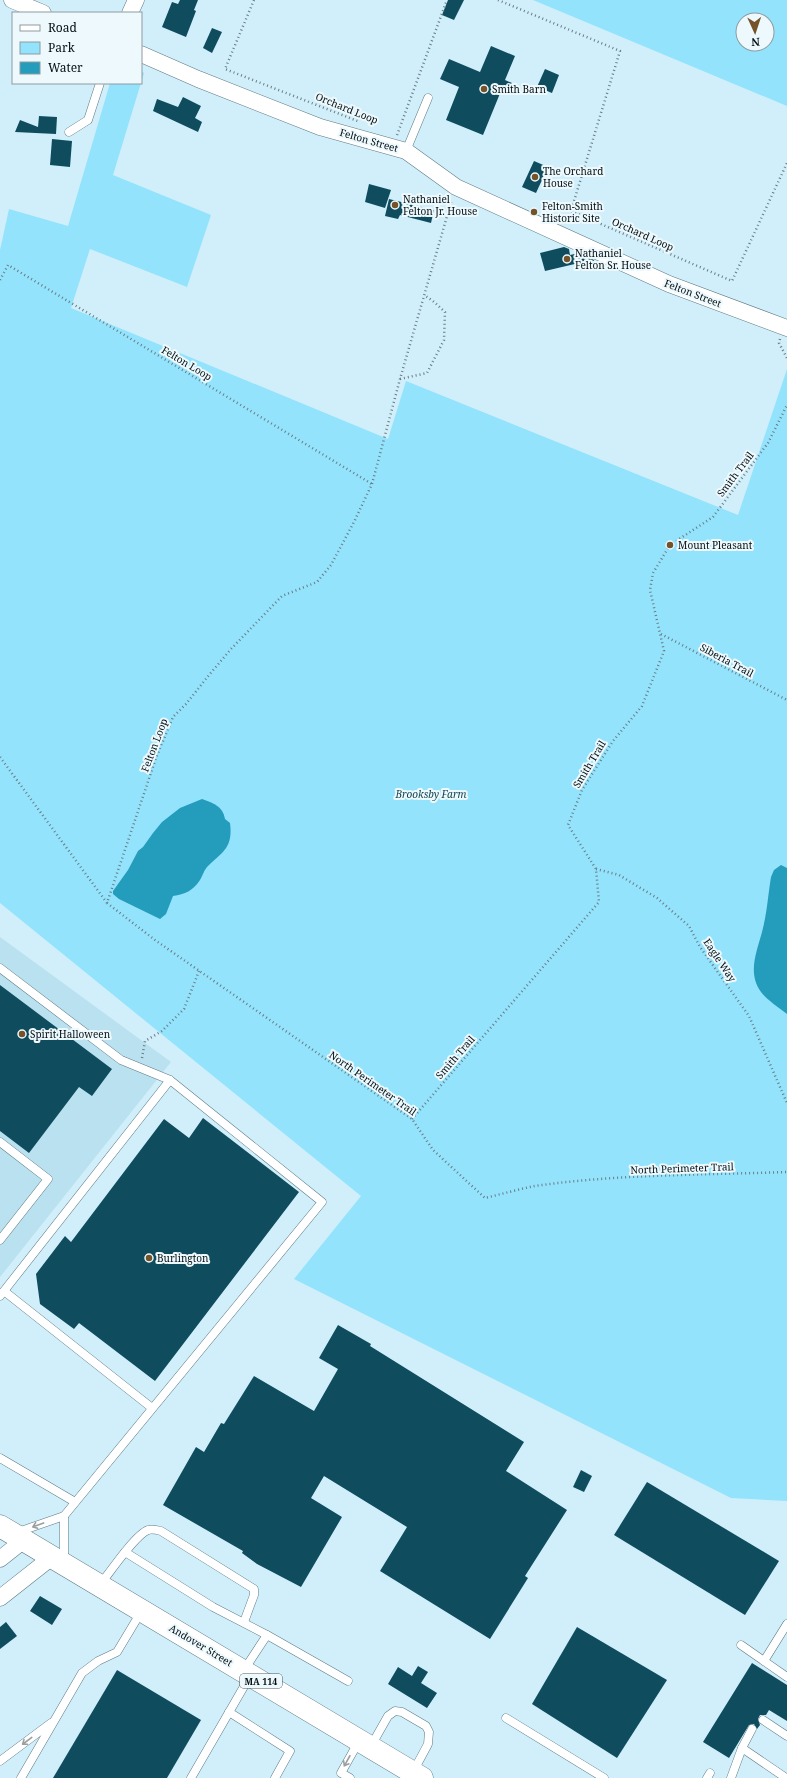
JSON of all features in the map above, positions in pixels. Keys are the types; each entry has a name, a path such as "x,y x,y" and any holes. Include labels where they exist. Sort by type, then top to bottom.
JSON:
{"highway":[{"name":"Andover Street","path":"12,1534 418,1775"}],"street":[{"path":"12,0 41,12"},
{"path":"130,12 136,0"},
{"name":"Felton Street","path":"142,54 198,79 320,127 406,151 456,187 669,284 787,328"},
{"path":"0,1559 12,1534"},
{"path":"0,1598 58,1561"}],"lane":[{"path":"69,132 88,120 100,84"},
{"path":"406,151 428,98"},
{"path":"0,968 121,1060 170,1080 322,1202 64,1516 58,1561"},
{"path":"152,1408 2,1294 170,1080"},
{"path":"0,1142 48,1179 0,1240"},
{"path":"0,1458 75,1502"},
{"path":"12,1534 64,1516"},
{"path":"100,1586 125,1552 144,1532 150,1529 161,1531 254,1589 254,1595 244,1622"},
{"path":"125,1552 213,1606 348,1681"},
{"path":"21,1778 82,1673 98,1661 117,1652 142,1610"},
{"path":"764,1661 787,1624"},
{"path":"191,1778 229,1712 267,1635"},
{"path":"741,1645 787,1677"},
{"path":"350,1778 341,1773 388,1716 395,1711 402,1712 426,1726 429,1732 428,1744 418,1775"},
{"path":"229,1712 290,1751 275,1778"},
{"path":"506,1718 604,1778"},
{"path":"763,1720 787,1736"},
{"path":"0,1762 54,1722"},
{"path":"732,1778 742,1748 752,1729"},
{"path":"742,1748 786,1778"}],"path":[{"name":"Orchard Loop","path":"254,0 225,69 361,122"},
{"path":"389,134 396,136 447,0"},
{"name":"Orchard Loop","path":"498,0 620,51 572,211 732,281 787,162"},
{"name":"Felton Loop","path":"107,903 156,758 173,717 186,704 208,675 231,649 282,596 317,582 331,565 372,484 400,379 456,187"},
{"name":"Felton Loop","path":"0,280 8,265 372,484"},
{"path":"400,379 427,374 444,340 445,312 424,295"},
{"name":"Smith Trail","path":"412,1119 599,902 596,868 568,825 586,784 613,741 642,706 664,651 650,590 653,573 670,545 713,517 768,444 787,405"},
{"name":"Siberia Trail","path":"660,634 787,700"},
{"path":"0,757 107,903"},
{"name":"Eagle Way","path":"596,868 618,876 657,898 689,926 700,947 750,1016 787,1103"},
{"name":"North Perimeter Trail","path":"107,903 155,940 412,1119 433,1150 485,1198 533,1186 572,1181 660,1176 787,1172"},
{"path":"140,1068 145,1041 162,1031 184,1009 199,971"}],"shaded area":[{"path":"0,937 171,1062 0,1277"}],"green space":[{"path":"533,0 787,0 787,106"},
{"name":"Brooksby Farm","path":"110,84 141,84 113,175 211,215 187,287 90,249 71,308 388,439 406,381 738,515 787,369 787,1501 731,1498 294,1279 361,1196 0,903 0,250 9,209 68,226"}],"water":[{"path":"202,799 220,808 225,819 230,823 231,831 229,843 226,848 207,868 195,887 185,893 173,896 166,914 160,919 119,899 113,894 113,891 128,870 138,851 143,847 162,822 180,808"},
{"path":"781,865 787,868 787,1014 763,995 757,985 754,970 754,962 765,918 771,877 774,870"}],"building":[{"path":"180,0 198,0 194,10 196,11 186,37 162,27 172,2 178,4"},
{"path":"448,0 464,0 454,20 442,15"},
{"path":"212,28 222,32 212,53 203,48"},
{"name":"Smith Barn","path":"491,46 515,56 505,80 512,83 508,93 501,91 483,135 446,120 459,87 440,79 449,59 480,72"},
{"path":"545,69 559,75 552,93 537,87"},
{"path":"183,97 201,106 195,118 202,122 198,132 153,111 157,99 178,107"},
{"path":"39,116 57,117 56,134 15,132 20,120 38,127"},
{"path":"52,139 72,141 70,167 50,165"},
{"name":"The Orchard House","path":"534,161 548,167 536,193 522,187"},
{"path":"369,184 391,190 385,208 365,202"},
{"name":"Nathaniel Felton Jr. House","path":"389,199 434,210 431,223 400,215 398,219 385,216"},
{"name":"Nathaniel Felton Sr. House","path":"564,247 569,249 570,255 579,253 594,260 591,266 579,263 545,271 540,253"},
{"path":"0,985 112,1069 92,1096 79,1087 29,1153 0,1131"},
{"name":"Burlington","path":"203,1118 299,1192 155,1381 79,1323 74,1329 40,1304 36,1274 65,1236 71,1242 164,1119 189,1138"},
{"path":"338,1325 371,1344 370,1346 524,1442 506,1471 567,1510 525,1576 528,1578 490,1639 380,1571 407,1527 324,1476 311,1498 342,1517 301,1587 257,1564 242,1553 243,1551 163,1505 196,1447 204,1452 221,1423 224,1424 254,1376 314,1411 338,1369 319,1358"},
{"path":"581,1470 592,1476 584,1492 573,1487"},
{"path":"647,1482 779,1561 745,1615 614,1535"},
{"path":"40,1596 62,1609 52,1625 30,1611"},
{"path":"6,1622 17,1636 0,1649 0,1627"},
{"path":"577,1627 667,1680 617,1758 532,1704"},
{"path":"752,1663 787,1685 787,1721 769,1710 766,1715 760,1715 758,1719 760,1725 757,1729 754,1724 749,1725 729,1758 703,1742"},
{"path":"418,1666 428,1672 421,1683 437,1693 427,1708 388,1684 398,1667 412,1676"},
{"path":"117,1670 201,1720 167,1778 53,1778"}],"place":[{"name":"Smith Barn","path":"484,89"},
{"name":"The Orchard House","path":"535,177"},
{"name":"Nathaniel Felton Jr. House","path":"395,205"},
{"name":"Felton-Smith Historic Site","path":"534,212"},
{"name":"Nathaniel Felton Sr. House","path":"567,259"},
{"name":"Mount Pleasant","path":"670,545"},
{"name":"Spirit Halloween","path":"22,1034"},
{"name":"Burlington","path":"149,1258"}]}
